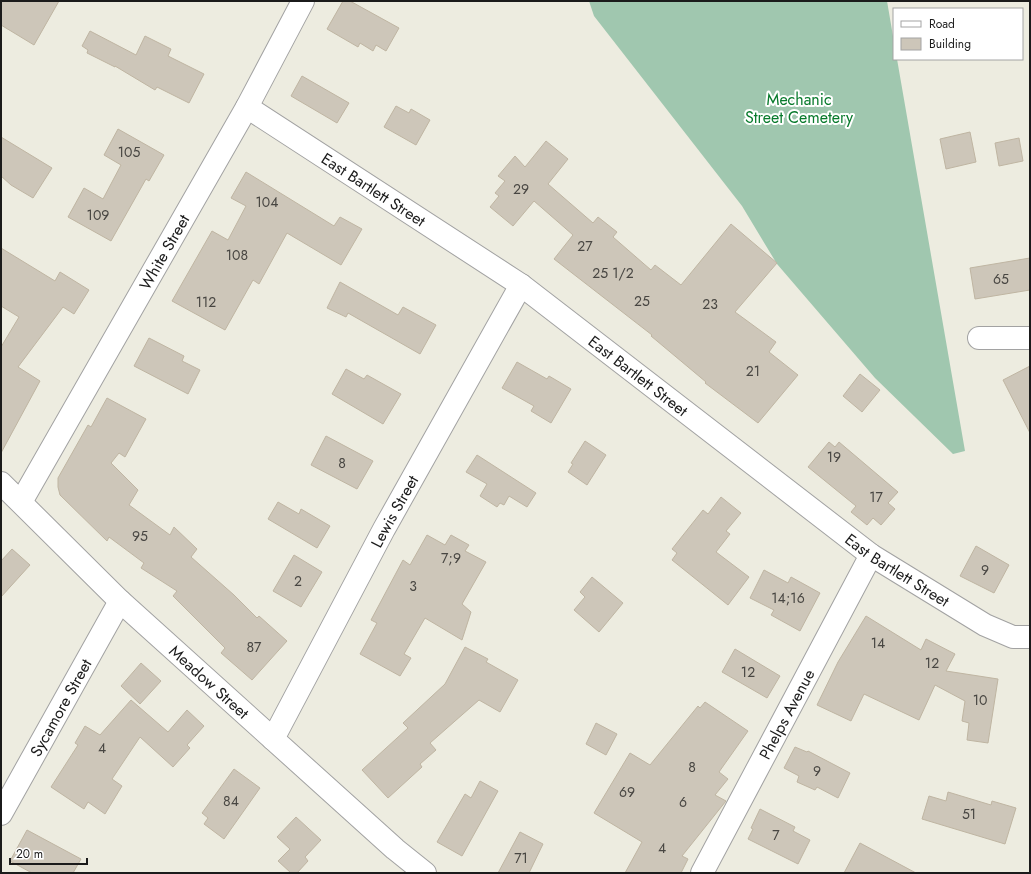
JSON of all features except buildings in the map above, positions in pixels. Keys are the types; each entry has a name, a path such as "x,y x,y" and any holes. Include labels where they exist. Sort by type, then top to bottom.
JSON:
{"street":[{"name":"White Street","path":"21,502 247,108 303,1"},
{"name":"East Bartlett Street","path":"247,108 520,285 870,556 985,625 1013,637 1030,637"},
{"name":"Lewis Street","path":"272,740 384,530 520,285"},
{"path":"980,338 1030,338"},
{"name":"Meadow Street","path":"1,483 120,601 272,740 395,849 425,873"},
{"name":"Phelps Avenue","path":"702,873 870,556"},
{"name":"Sycamore Street","path":"1,814 120,601"}],"green space":[{"name":"Mechanic Street Cemetery","path":"589,1 887,1 893,36 893,60 897,60 965,451 953,454 875,378 777,264 742,206 594,16"}]}
